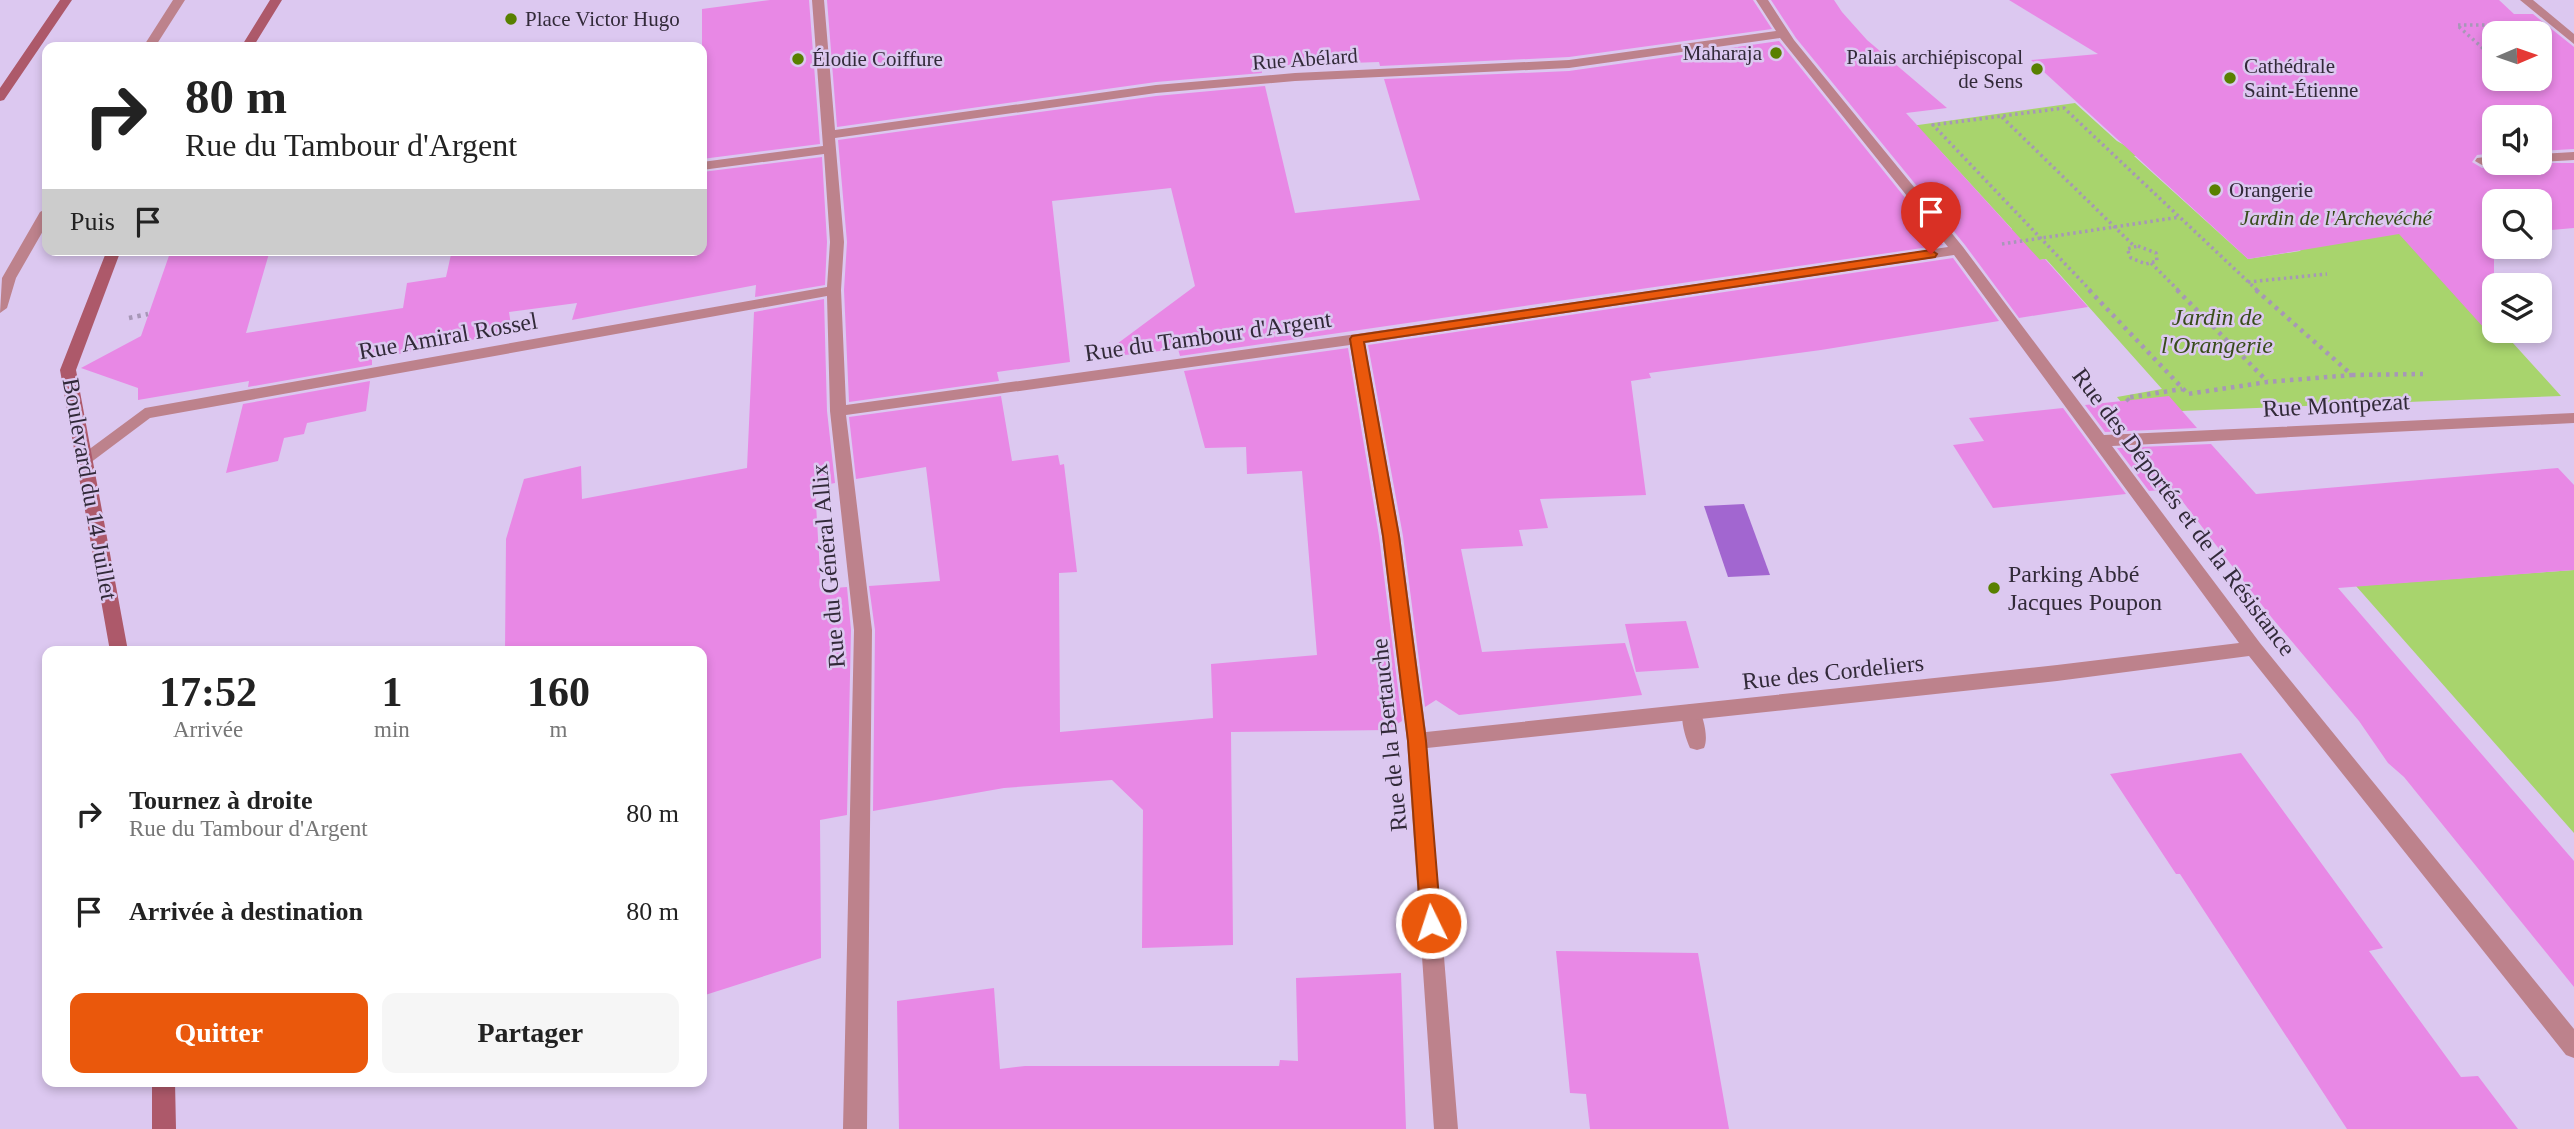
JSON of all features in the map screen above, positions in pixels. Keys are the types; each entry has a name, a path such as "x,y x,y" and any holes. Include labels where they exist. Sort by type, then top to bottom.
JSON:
{"main road":[{"path":"0,97 66,0"},
{"path":"250,42 276,0"},
{"name":"Boulevard du 14 Juillet","path":"112,256 68,370 118,646"},
{"path":"164,1087 164,1129"}],"street":[{"path":"152,42 179,0"},
{"name":"Rue du Général Allix","path":"818,0 837,242 834,290 838,411 863,630 855,1129"},
{"name":"Rue des Déportés et de la Résistance","path":"1762,0 1783,34 1958,250 2253,648 2574,1047"},
{"path":"2526,0 2574,40"},
{"name":"Rue Abélard","path":"707,165 830,142 1156,89 1295,77 1569,64 1783,34"},
{"path":"2552,157 2574,156"},
{"path":"0,308 9,278 42,221"},
{"name":"Rue du Tambour d'Argent","path":"838,411 1357,339 1958,250"},
{"name":"Rue Amiral Rossel","path":"84,459 145,413 834,290"},
{"name":"Rue de la Bertauche","path":"1357,339 1391,536 1417,741 1446,1129"},
{"name":"Rue Montpezat","path":"2101,441 2574,418"},
{"name":"Rue des Cordeliers","path":"1417,741 2057,673 2253,648"},
{"path":"1691,712 1697,741"}],"path":[{"path":"2482,25 2457,25 2482,47"},
{"path":"2352,375 2248,282 2064,108 1933,125 2189,394 2267,382 2352,375 2423,374"},
{"path":"2002,117 2134,246"},
{"path":"2002,244 2180,217"},
{"path":"2134,246 2148,248 2159,258 2151,263 2141,263 2128,255 2127,249 2134,246"},
{"path":"2151,263 2267,382"},
{"path":"2248,282 2327,274"},
{"path":"2134,407 2126,398 2183,388"}],"green space":[{"name":"Jardin de l'Orangerie","path":"2075,103 2117,141 2142,155 2134,156 2248,259 2300,251 2355,170 2482,317 2482,343 2513,343 2561,396 2130,413 2117,397 2162,389 2046,259 2003,265 2012,229 1935,145 1911,126"},
{"path":"2574,570 2574,833 2356,586"}],"shaded area":[{"path":"1744,504 1770,575 1728,577 1704,506"}],"building":[{"path":"770,0 809,0 820,144 707,158 707,42 702,42 702,9"},
{"path":"827,0 1753,0 1772,29 1569,57 1380,66 1379,62 1260,66 1262,73 1156,82 837,127"},
{"path":"1771,0 1834,0 1867,40 1947,108 1906,113 2040,260 2045,259 2088,307 2019,318 1965,245 1796,38"},
{"path":"2009,0 2499,0 2514,14 2533,14 2542,21 2482,21 2482,91 2552,91 2552,29 2574,47 2574,149 2552,150 2552,105 2482,105 2482,154 2477,155 2472,162 2482,168 2482,175 2552,175 2552,163 2574,163 2574,228 2552,230 2552,189 2482,189 2482,259 2494,259 2494,273 2482,273 2482,326 2399,234 2248,259 2031,60 2098,54"},
{"path":"1779,41 1943,245 1180,356 1178,349 1098,358 1195,286 1171,188 1052,201 1070,362 997,372 999,381 849,402 844,290 847,242 838,140 1156,96 1265,86 1295,213 1420,200 1384,79 1569,71"},
{"path":"822,157 827,242 825,285 755,297 756,285 572,320 577,303 509,312 512,332 372,359 372,365 248,387 249,381 138,400 138,388 81,368 141,336 169,256 268,256 246,333 403,308 407,283 446,277 451,256 707,256 707,171"},
{"path":"1953,258 1999,321 1821,350 1649,373 1651,378 1631,381 1646,495 1540,499 1548,528 1519,530 1523,546 1461,549 1482,652 1625,643 1642,695 1459,715 1436,700 1425,707 1403,536 1368,345"},
{"path":"824,299 827,411 835,483 815,487 821,589 847,587 851,630 847,815 820,820 821,958 707,994 707,646 505,646 506,539 524,479 581,466 582,499 747,468 754,312"},
{"path":"1348,348 1379,536 1402,721 1387,730 1231,732 1233,945 1142,948 1143,810 1112,780 1004,788 873,811 875,630 869,586 940,581 926,467 856,479 849,417 1001,396 1012,461 1058,455 1060,465 1064,464 1077,572 1059,573 1060,732 1213,718 1211,664 1317,655 1302,471 1247,474 1246,447 1205,448 1184,371"},
{"path":"370,381 366,411 307,423 304,434 284,438 278,461 226,473 243,404"},
{"path":"2169,396 2197,428 2105,432 2085,405"},
{"path":"2063,408 2126,494 1993,508 1953,445 1984,441 1969,418"},
{"path":"2211,444 2256,494 2558,468 2574,485 2574,570 2338,588 2574,861 2574,987 2404,777 2388,763 2359,721 2272,618 2173,489 2149,491 2117,448"},
{"path":"1686,621 1699,668 1636,672 1625,624"},
{"path":"2241,753 2383,948 2369,951 2461,1077 2478,1076 2518,1129 2347,1129 2180,874 2176,874 2110,774"},
{"path":"1556,951 1698,953 1729,1129 1590,1129 1586,1094 1570,1093"},
{"path":"1401,973 1406,1129 899,1129 897,1001 994,988 1000,1069 1025,1066 1279,1066 1280,1060 1298,1061 1296,978"}],"place":[{"name":"Place Victor Hugo","path":"511,19"},
{"name":"Maharaja","path":"1776,53"},
{"name":"Élodie Coiffure","path":"798,59"},
{"name":"Palais archiépiscopal de Sens","path":"2037,69"},
{"name":"Cathédrale Saint-Étienne","path":"2230,78"},
{"name":"Orangerie","path":"2215,190"},
{"name":"Parking Abbé Jacques Poupon","path":"1994,588"}],"route":[{"path":"1431,923 1417,741 1391,536 1357,339 1931,254"}],"park label":[{"name":"Jardin de l'Archevéché","path":"2336,218"}]}
